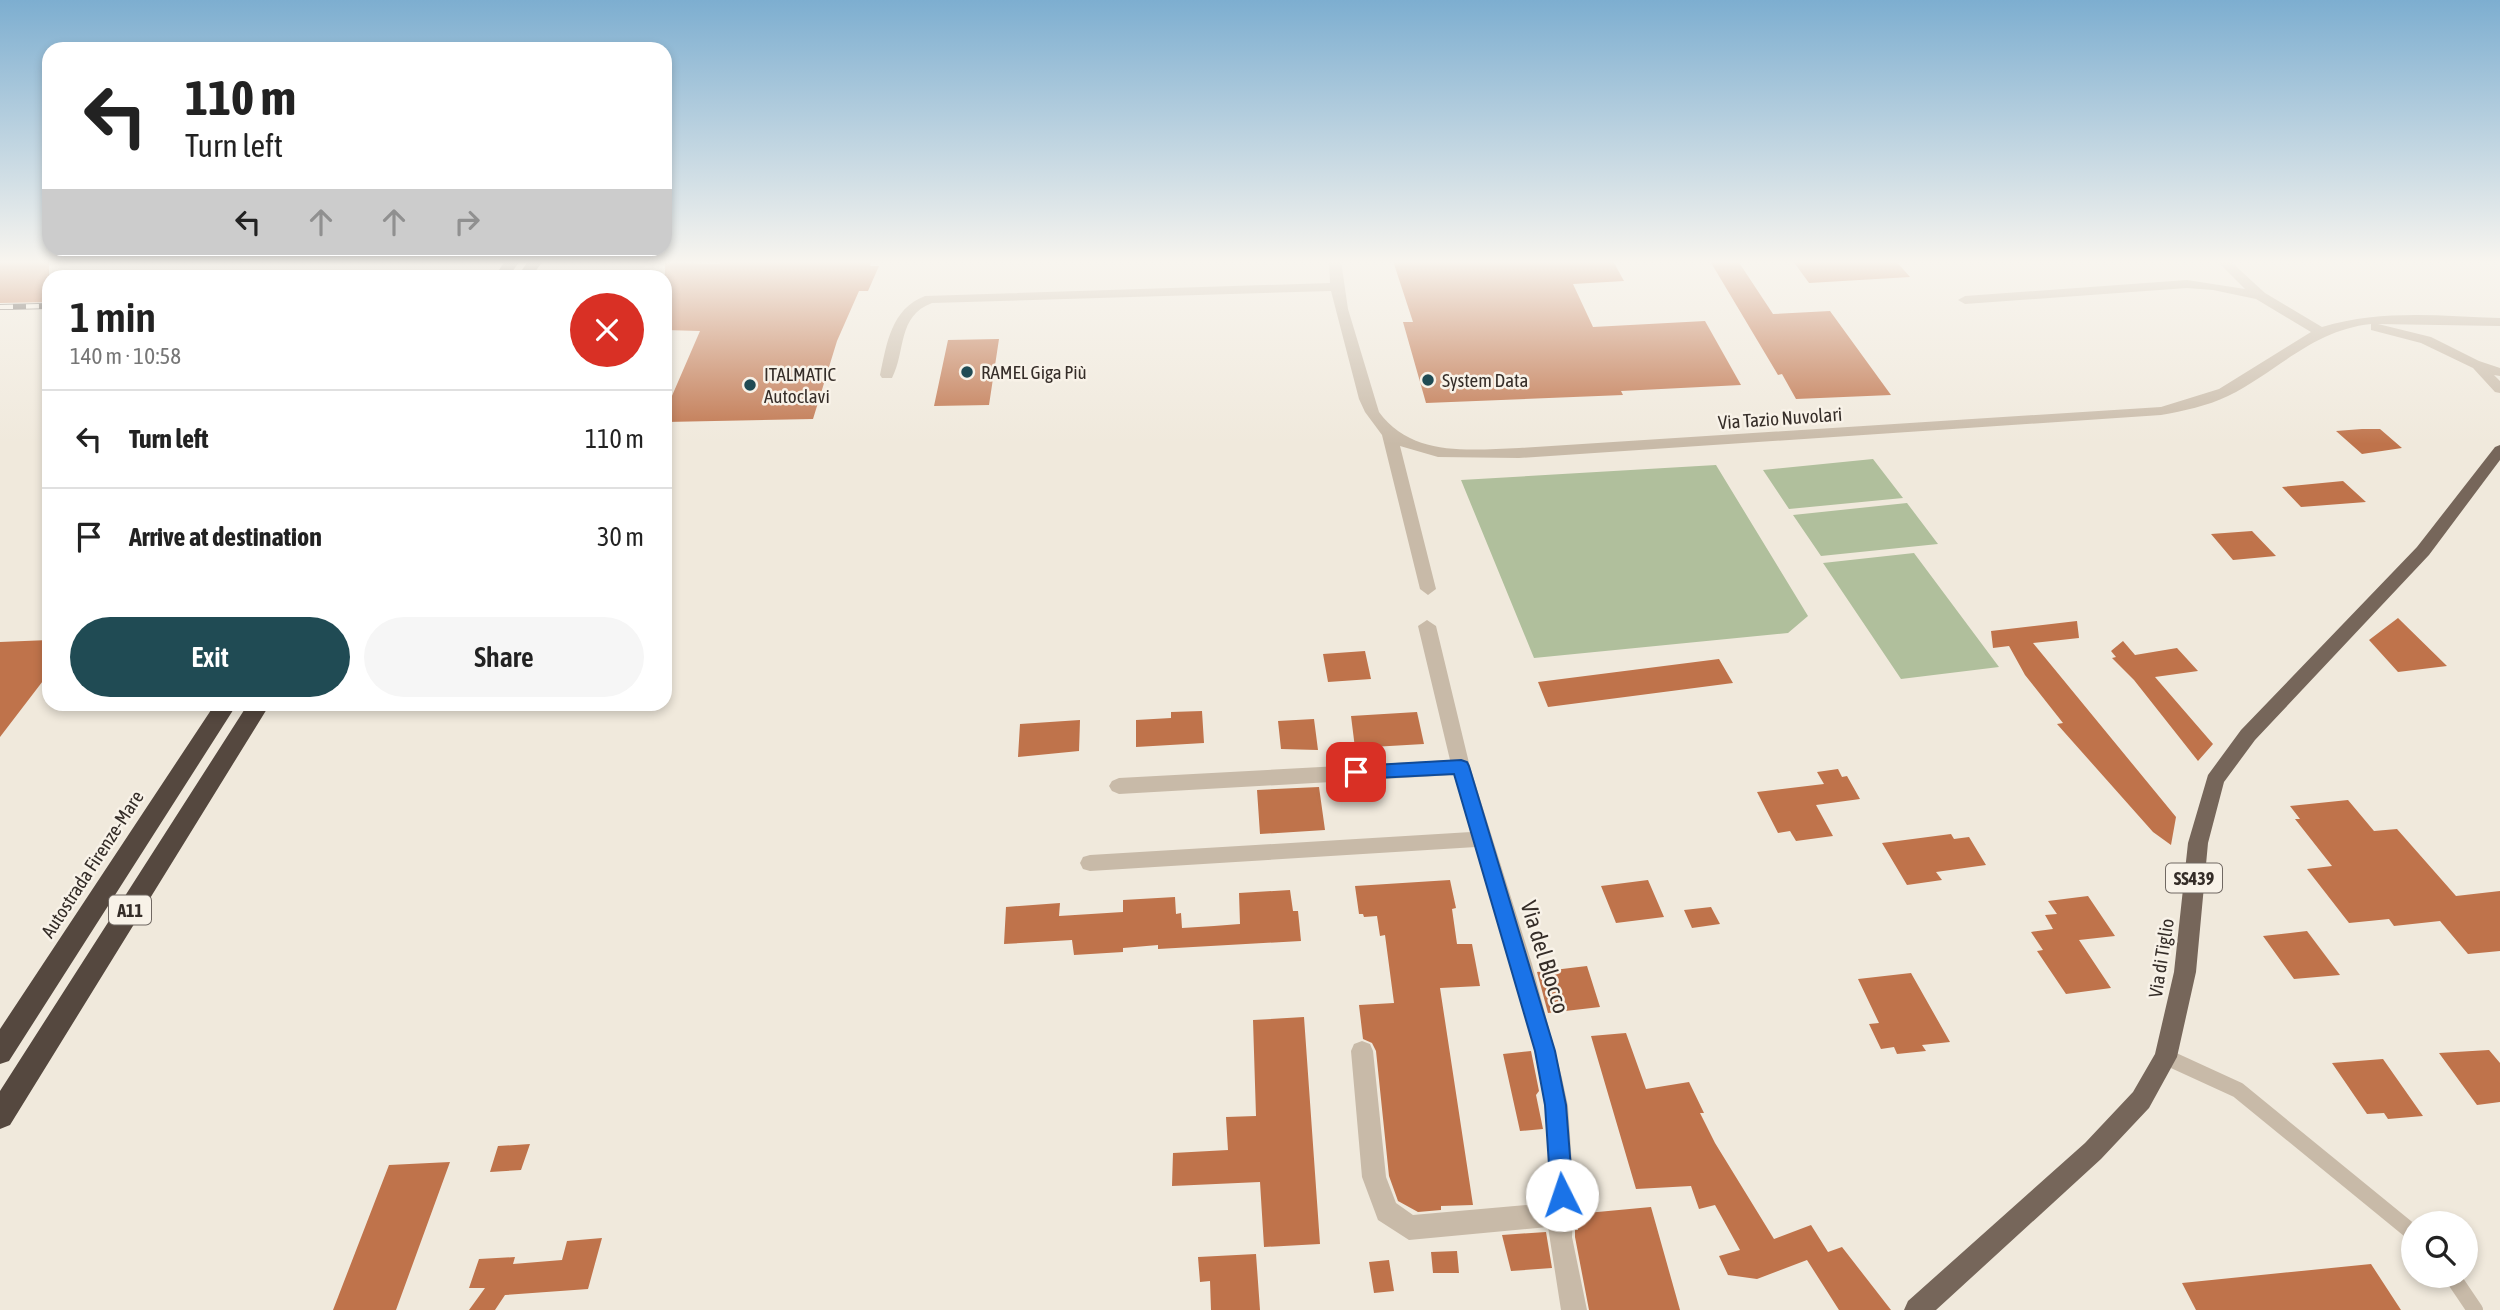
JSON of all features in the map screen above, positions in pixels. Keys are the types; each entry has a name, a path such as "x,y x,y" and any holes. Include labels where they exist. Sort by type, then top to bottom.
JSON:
{"highway":[{"name":"Autostrada Firenze-Mare","path":"0,1052 221,711"},
{"name":"A11","path":"0,1116 255,711"}],"main road":[{"name":"Via di Tiglio","path":"1917,1310 2093,1151 2141,1100 2166,1057 2185,972 2198,843 2215,780 2266,715 2423,551 2500,450"}],"street":[{"path":"887,375 901,322"},
{"name":"Via Tazio Nuvolari","path":"1347,322 1373,415 1388,432 1419,448 1445,454 2161,411 2197,403 2230,390 2321,332 2341,326"},
{"path":"2304,322 2321,332"},
{"path":"2341,326 2356,322"},
{"path":"2449,349 2437,332 2451,322"},
{"path":"2341,326 2403,332 2449,349 2474,364 2500,389"},
{"path":"2474,364 2500,372"},
{"path":"1388,432 1428,589"},
{"name":"Via del Blocco","path":"1427,626 1481,839 1521,964 1551,1078 1556,1105 1562,1195 1560,1237 1574,1310"},
{"path":"1119,786 1461,766"},
{"path":"1090,863 1481,839"},
{"path":"1362,1051 1374,1177 1387,1211 1409,1228 1560,1214"}],"lane":[{"path":"2166,1057 2238,1090 2401,1223"},
{"path":"2460,1288 2475,1310"}],"green space":[{"path":"1873,459 1903,498 1789,509 1763,470"},
{"path":"1716,465 1808,616 1788,633 1534,658 1461,480"},
{"path":"1907,503 1938,544 1821,556 1793,515"},
{"path":"1914,553 1999,667 1901,679 1823,563"}],"building":[{"name":"ITALMATIC Autoclavi","path":"672,322 845,322 813,419 672,422 672,396 700,331 672,330"},
{"path":"1403,322 1591,322 1593,327 1706,322 1741,385 1621,391 1623,395 1426,403"},
{"path":"1746,322 1838,322 1891,395 1796,399 1782,374 1778,375"},
{"name":"RAMEL Giga Più","path":"999,339 989,405 934,406 948,340"},
{"path":"2380,429 2402,448 2362,454 2336,431"},
{"path":"2343,481 2366,502 2301,507 2282,487"},
{"path":"2252,531 2276,556 2233,560 2211,534"},
{"path":"2398,618 2447,666 2398,672 2369,640"},
{"path":"2077,621 2079,638 2033,643 2176,817 2171,845 2153,832 2057,724 2063,723 2025,675 2009,646 1993,648 1991,631"},
{"path":"42,640 42,682 0,737 0,642"},
{"path":"2123,641 2135,655 2177,648 2198,671 2155,677 2213,744 2198,761 2134,680 2112,658 2116,657 2111,651"},
{"path":"1365,651 1371,679 1328,682 1323,654"},
{"path":"1719,659 1733,683 1548,707 1538,682"},
{"path":"1202,711 1204,743 1136,747 1136,720 1171,718 1171,712"},
{"path":"1417,712 1424,744 1355,748 1351,716"},
{"path":"1314,719 1318,750 1281,749 1278,721"},
{"path":"1080,720 1079,751 1018,757 1020,724"},
{"path":"1838,769 1842,777 1847,776 1860,799 1816,805 1833,836 1796,841 1790,831 1778,833 1757,792 1824,784 1817,772"},
{"path":"1319,787 1325,830 1260,834 1257,790"},
{"path":"2348,800 2374,831 2397,829 2456,896 2500,891 2500,951 2468,954 2440,921 2394,926 2389,919 2349,923 2307,869 2332,866 2295,819 2300,819 2290,806"},
{"path":"1951,834 1954,839 1969,837 1986,865 1936,872 1942,880 1907,885 1882,843"},
{"path":"1450,880 1456,908 1452,909 1457,944 1472,944 1480,986 1440,988 1473,1205 1441,1206 1441,1210 1418,1212 1398,1201 1389,1176 1376,1051 1372,1043 1363,1039 1359,1005 1394,1003 1385,935 1380,936 1377,916 1364,917 1359,914 1355,886"},
{"path":"1648,880 1664,917 1616,923 1601,886"},
{"path":"1290,890 1293,911 1298,911 1301,941 1158,949 1158,945 1123,948 1123,952 1074,955 1072,940 1004,944 1006,907 1060,903 1059,916 1123,912 1123,900 1175,897 1176,914 1181,913 1182,928 1240,924 1239,893"},
{"path":"2088,896 2115,936 2079,940 2111,988 2066,994 2037,951 2043,950 2031,932 2053,929 2045,915 2057,914 2048,901"},
{"path":"1711,907 1720,924 1692,928 1684,910"},
{"path":"2307,931 2340,975 2294,979 2263,936"},
{"path":"1587,966 1600,1007 1548,1013 1537,972"},
{"path":"1911,973 1950,1042 1922,1045 1926,1051 1897,1054 1894,1047 1881,1049 1869,1024 1879,1023 1858,979"},
{"path":"1304,1017 1320,1244 1264,1247 1260,1182 1172,1186 1173,1153 1228,1150 1226,1117 1256,1116 1253,1020"},
{"path":"1626,1033 1646,1089 1689,1082 1715,1143 1774,1239 1811,1225 1828,1252 1842,1247 1891,1310 1839,1310 1807,1260 1757,1279 1728,1275 1719,1256 1740,1250 1715,1205 1699,1209 1691,1186 1636,1189 1591,1036"},
{"path":"2489,1050 2500,1063 2500,1102 2477,1105 2439,1053"},
{"path":"1531,1051 1543,1129 1520,1131 1503,1054"},
{"path":"2383,1059 2423,1116 2388,1119 2384,1113 2367,1114 2332,1063"},
{"path":"530,1144 521,1170 490,1172 498,1146"},
{"path":"450,1162 396,1310 333,1310 389,1165"},
{"path":"1651,1207 1680,1310 1589,1310 1575,1237 1575,1230 1578,1230 1576,1214"},
{"path":"1546,1232 1552,1268 1511,1271 1502,1235"},
{"path":"602,1238 588,1289 505,1295 495,1310 469,1310 485,1288 469,1288 479,1259 515,1257 513,1264 562,1260 567,1241"},
{"path":"1457,1251 1459,1273 1433,1273 1431,1252"},
{"path":"1256,1254 1260,1310 1211,1310 1210,1281 1200,1282 1198,1257"},
{"path":"1389,1260 1394,1291 1374,1293 1369,1262"},
{"path":"2371,1264 2401,1310 2196,1310 2182,1283"}],"place":[{"name":"RAMEL Giga Più","path":"967,372"},
{"name":"System Data","path":"1428,380"},
{"name":"ITALMATIC Autoclavi","path":"750,385"}],"route":[{"path":"1356,772 1461,766 1545,1051 1556,1105 1562,1195"}]}
